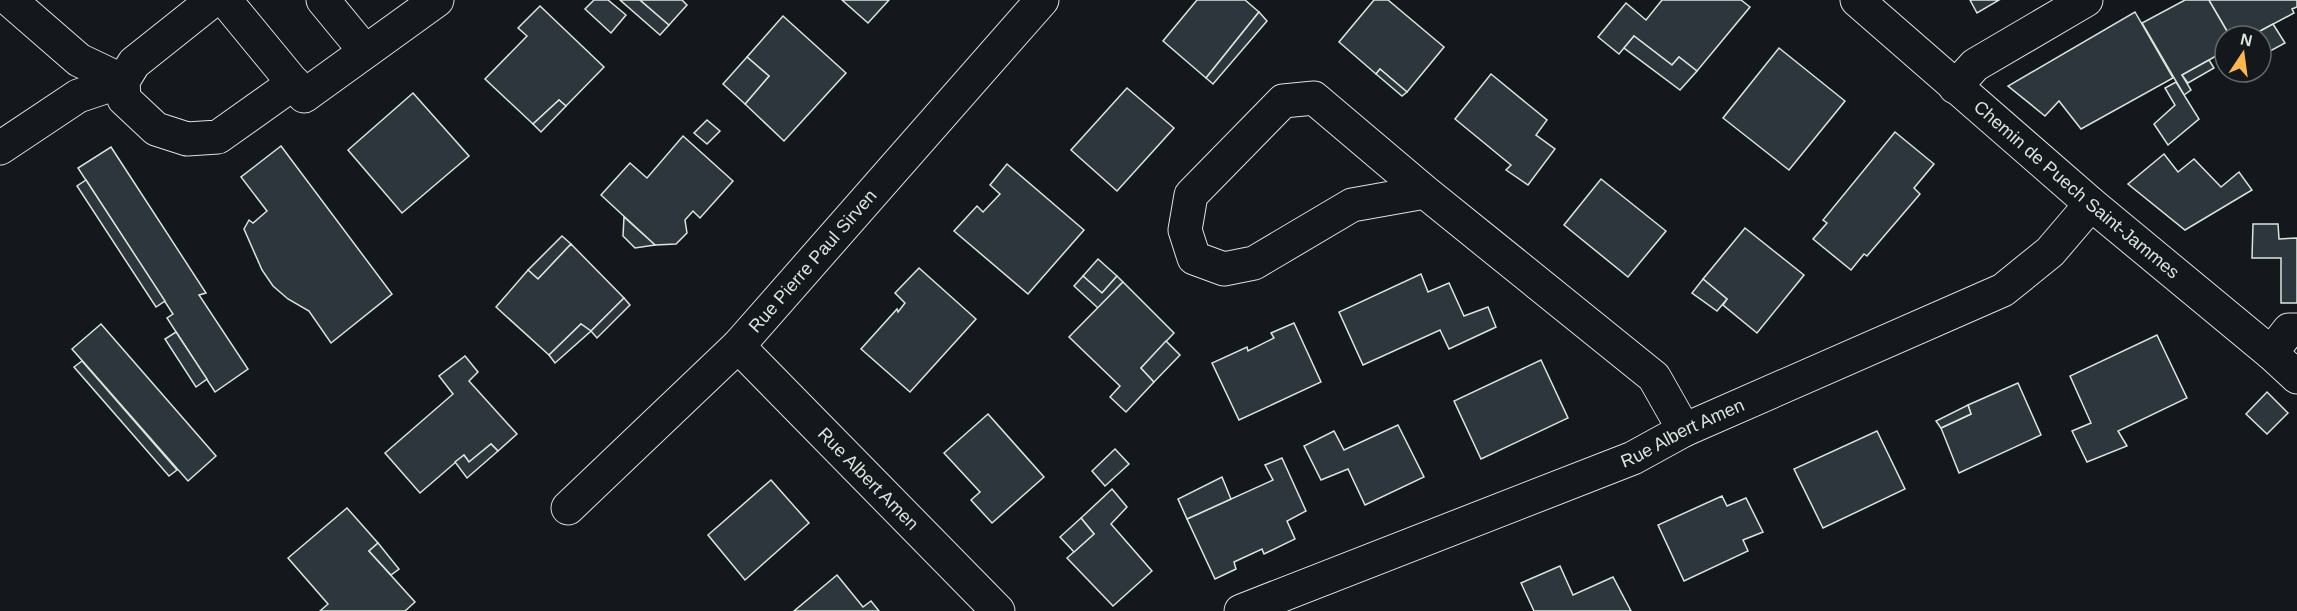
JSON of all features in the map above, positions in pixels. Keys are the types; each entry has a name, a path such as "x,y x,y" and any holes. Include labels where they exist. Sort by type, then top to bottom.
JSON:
{"street":[{"path":"10,0 79,60 123,81"},
{"path":"213,0 134,63 123,81 124,99 156,129 187,139 218,137 294,83"},
{"path":"225,0 304,96 437,0"},
{"path":"323,0 365,51"},
{"name":"Rue Pierre Paul Sirven","path":"568,508 738,346 1042,0"},
{"name":"Chemin de Puech Saint-Jammes","path":"1857,0 2091,204 2271,352 2297,377"},
{"path":"1955,87 1975,65 2086,0"},
{"path":"0,148 78,96 123,81"},
{"path":"1425,192 1352,205 1254,263 1224,269 1194,258 1185,230 1191,195 1283,101 1314,98 1425,192 1654,377 1684,430"},
{"name":"Rue Albert Amen","path":"1241,611 1632,458 1684,430 2003,290 2050,252 2091,204"},
{"path":"2271,352 2289,330 2297,330"},
{"name":"Rue Albert Amen","path":"738,346 998,611"}],"building":[{"path":"594,0 608,0 626,15 611,33 585,9"},
{"path":"620,0 640,0 669,25 660,35"},
{"path":"640,0 682,0 687,5 669,25"},
{"path":"842,0 889,0 868,23"},
{"path":"1197,0 1245,0 1259,12 1206,78 1163,41"},
{"path":"1374,0 1388,0 1444,47 1407,92 1380,69 1376,74 1339,42"},
{"path":"1662,0 1741,0 1750,7 1697,71 1679,57 1672,65 1634,36 1619,54 1598,37 1626,3 1646,20"},
{"path":"1970,0 1999,0 1977,13"},
{"path":"2185,0 2209,0 2223,24 2213,24 2213,58 2182,75 2191,90 2184,95 2142,23"},
{"path":"2209,0 2297,0 2297,7 2292,9 2294,13 2273,24 2223,24"},
{"path":"540,6 604,67 566,106 559,100 533,124 485,79 527,36 518,28"},
{"path":"1259,12 1267,21 1213,84 1206,78"},
{"path":"2135,12 2173,78 2081,129 2059,101 2045,116 2008,86"},
{"path":"783,16 846,73 784,141 745,104 769,76 747,57"},
{"path":"2273,24 2285,43 2273,50"},
{"path":"1634,36 1672,65 1679,57 1697,71 1680,90 1624,48"},
{"path":"1779,48 1845,101 1789,170 1723,118"},
{"path":"747,57 769,76 745,104 723,84"},
{"path":"2209,60 2213,66 2213,69 2188,83 2182,75"},
{"path":"1380,69 1407,92 1402,96 1376,74"},
{"path":"1491,74 1547,120 1536,135 1555,149 1528,185 1506,170 1511,165 1455,119"},
{"path":"2176,82 2199,119 2168,145 2154,124 2175,105 2165,88"},
{"path":"1127,88 1174,128 1117,191 1071,150"},
{"path":"413,93 469,156 402,213 348,150"},
{"path":"559,100 566,106 541,132 533,124"},
{"path":"707,120 720,131 707,144 694,133"},
{"path":"1895,132 1934,164 1914,188 1920,194 1867,256 1864,254 1851,270 1813,239 1827,223 1823,220"},
{"path":"683,136 733,181 700,218 693,211 685,220 687,233 676,244 655,245 601,195 630,163 647,178"},
{"path":"281,146 392,294 331,343 309,311 288,299 273,286 262,270 244,229 249,220 253,223 267,211 241,177"},
{"path":"111,147 206,293 199,295 248,369 215,392 167,318 173,314 78,168"},
{"path":"2164,154 2178,172 2194,159 2221,187 2239,172 2252,190 2185,230 2128,184"},
{"path":"1007,164 1084,230 1028,294 954,231 977,206 983,212 1000,194 990,185"},
{"path":"1601,179 1666,231 1628,277 1564,225"},
{"path":"86,180 165,301 156,307 77,186"},
{"path":"624,217 655,245 635,248 623,236"},
{"path":"2253,224 2278,224 2279,239 2297,238 2297,303 2281,303 2281,258 2252,258"},
{"path":"1745,228 1804,275 1757,333 1723,305 1727,299 1703,279"},
{"path":"562,236 571,244 538,279 528,270"},
{"path":"571,244 624,298 591,331 581,324 549,355 496,307 528,270 538,279"},
{"path":"1098,259 1117,276 1102,293 1083,276"},
{"path":"919,268 976,319 910,392 861,349 905,303 895,293"},
{"path":"1421,274 1428,292 1449,283 1464,316 1488,307 1496,327 1449,349 1440,330 1363,365 1339,312"},
{"path":"1083,276 1102,293 1117,276 1123,282 1098,308 1074,286"},
{"path":"1703,279 1727,299 1717,311 1692,293"},
{"path":"1123,282 1174,333 1141,368 1154,382 1126,412 1110,397 1120,386 1069,337"},
{"path":"624,298 630,305 597,338 591,331"},
{"path":"1294,323 1321,382 1239,420 1212,363 1247,347 1248,351 1274,338 1271,333"},
{"path":"101,324 216,456 188,481 72,349"},
{"path":"581,324 591,331 555,363 549,355"},
{"path":"176,332 207,379 196,387 165,339"},
{"path":"2157,335 2187,398 2118,431 2127,446 2087,462 2072,431 2091,423 2070,376"},
{"path":"1166,341 1180,355 1154,382 1141,368"},
{"path":"465,356 478,372 469,381 517,434 498,451 491,444 469,462 464,455 420,493 385,453 453,394 439,376"},
{"path":"1541,360 1568,418 1481,459 1454,401"},
{"path":"82,361 177,470 169,476 74,367"},
{"path":"2018,383 2041,435 1959,473 1941,428 1971,414 1968,405"},
{"path":"2267,392 2288,413 2267,434 2246,414"},
{"path":"1968,405 1971,414 1941,428 1936,421"},
{"path":"988,414 1044,477 992,523 971,500 980,492 944,453"},
{"path":"1398,425 1424,477 1365,505 1348,469 1321,480 1304,446 1334,431 1344,450"},
{"path":"1877,431 1905,489 1823,528 1794,469"},
{"path":"491,444 498,451 467,478 455,462 464,455 469,462"},
{"path":"1115,449 1129,464 1105,486 1092,471"},
{"path":"1282,458 1306,511 1287,521 1295,539 1264,554 1262,549 1234,562 1236,569 1215,579 1187,519 1273,480 1265,465"},
{"path":"1222,477 1231,499 1187,519 1178,499"},
{"path":"771,480 809,523 745,580 708,535"},
{"path":"1112,489 1127,507 1111,524 1152,571 1113,606 1067,558 1094,534 1081,518"},
{"path":"1722,496 1727,506 1746,498 1763,532 1743,540 1748,551 1684,581 1658,525"},
{"path":"347,508 378,543 369,551 415,602 405,611 320,611 328,604 288,558"},
{"path":"1081,518 1094,534 1074,552 1060,537"},
{"path":"378,543 399,569 391,575 369,551"},
{"path":"1560,566 1573,595 1613,577 1631,611 1534,611 1521,583"},
{"path":"837,575 863,607 871,601 879,611 794,611"}]}
